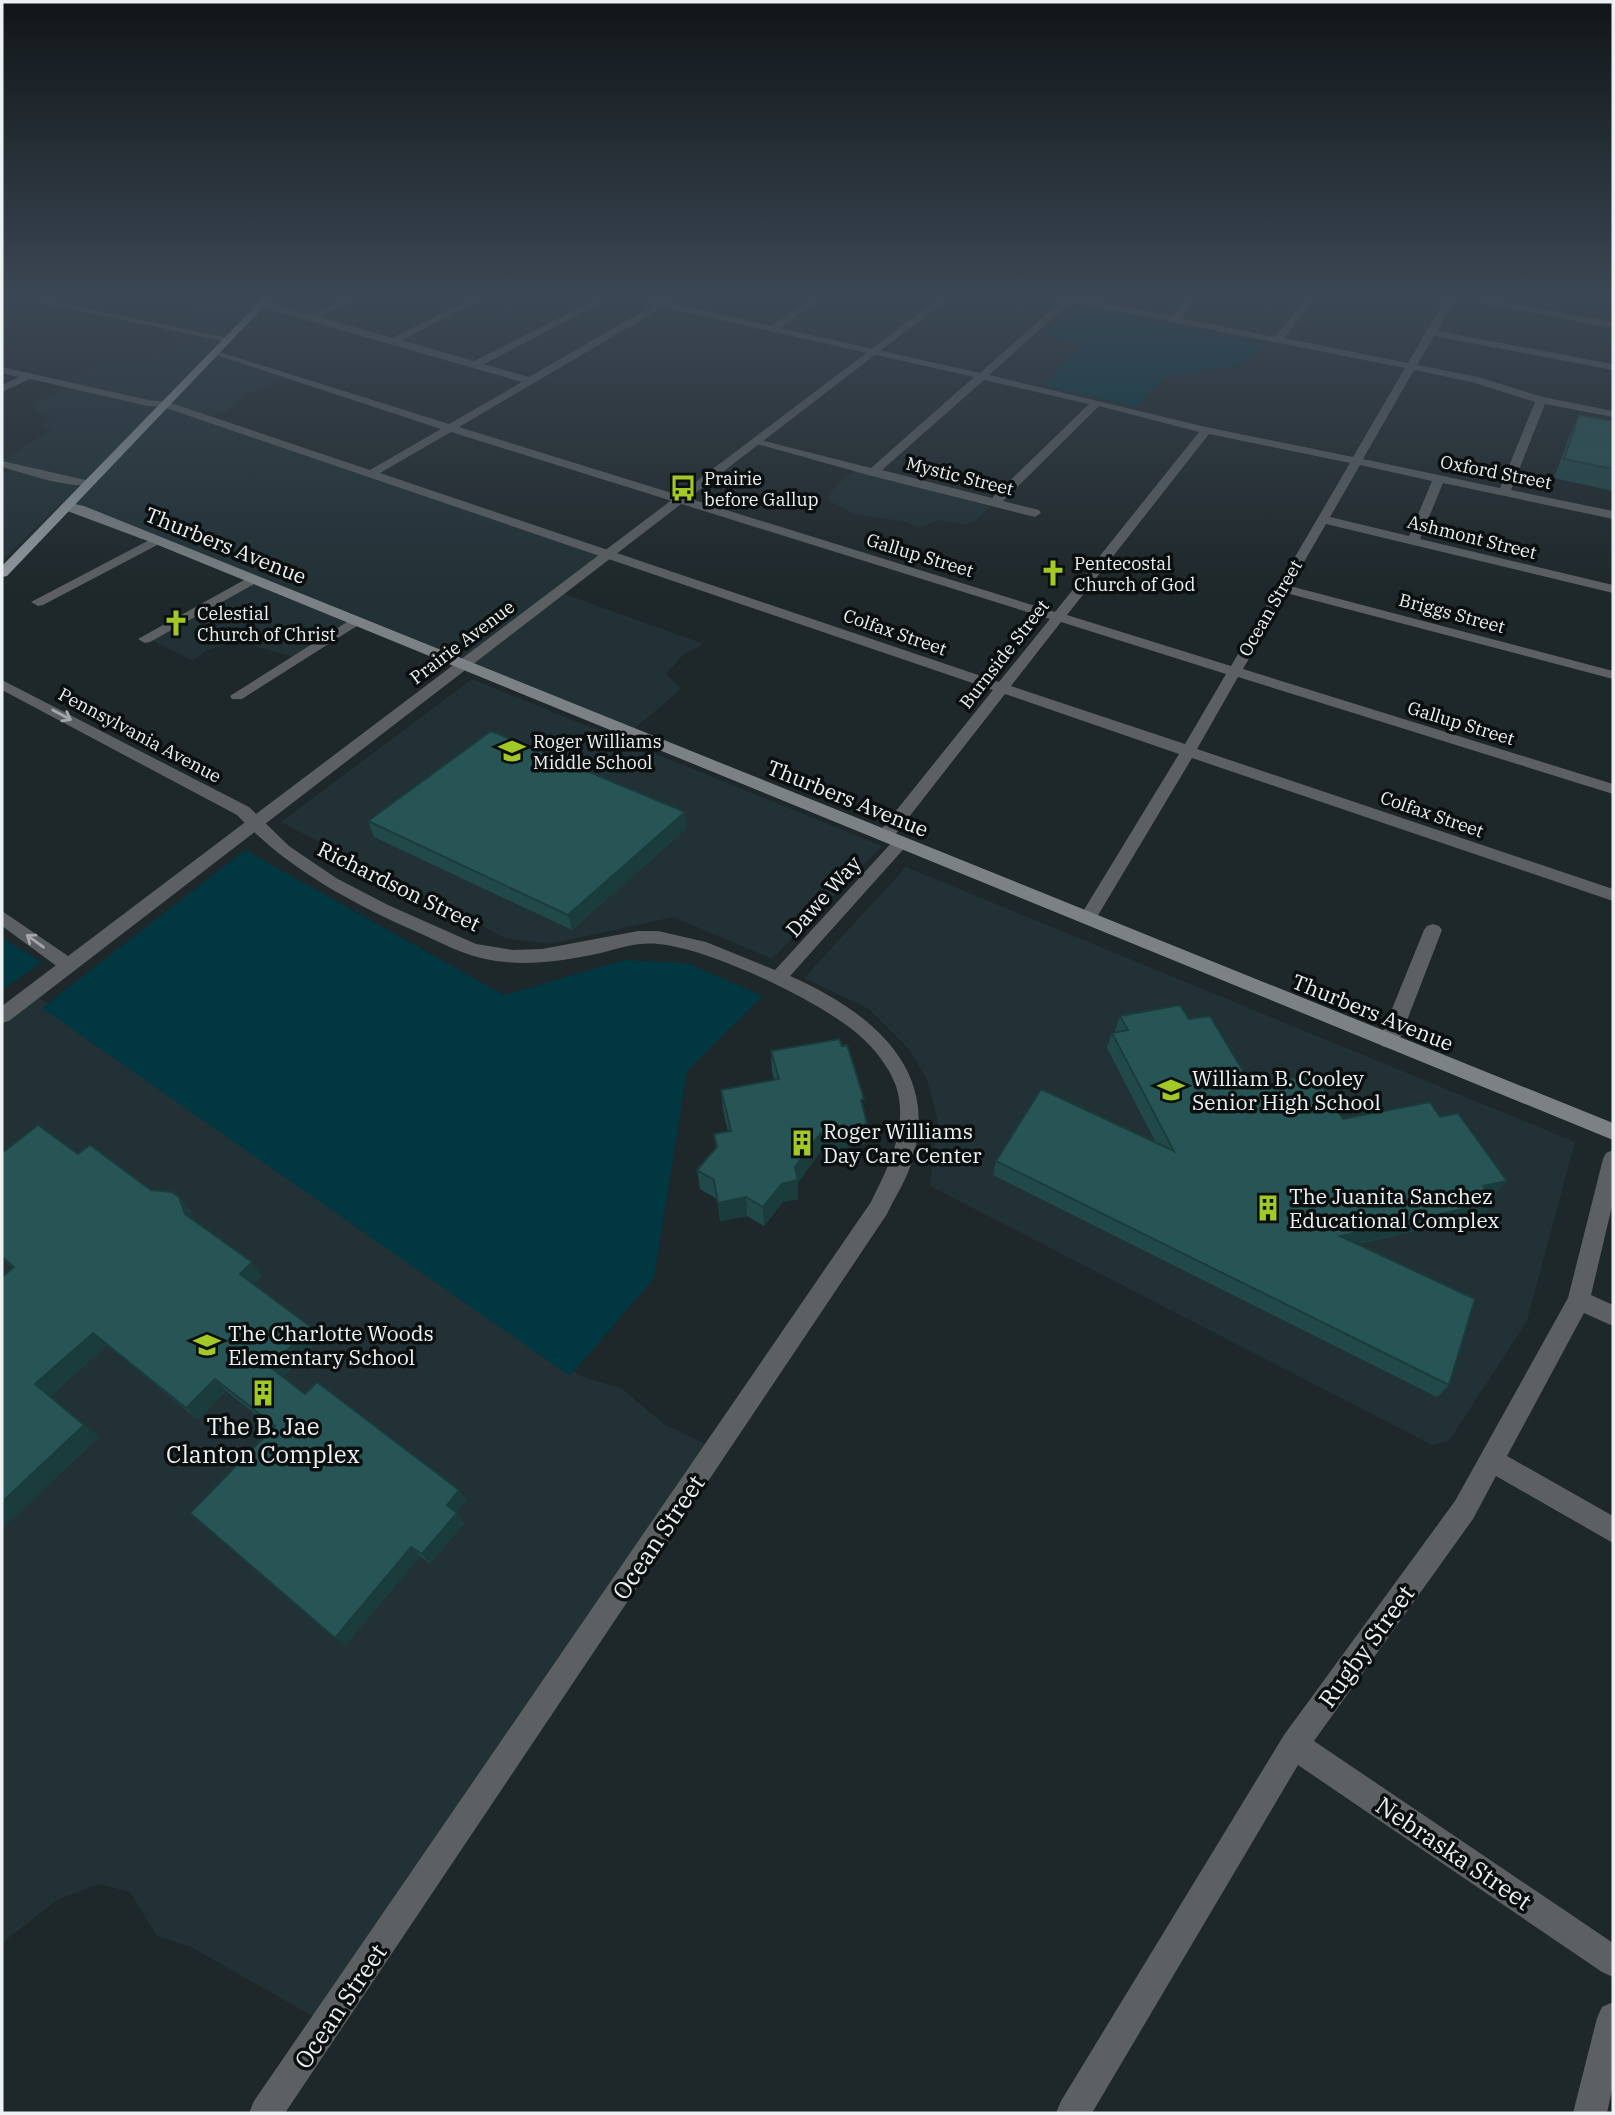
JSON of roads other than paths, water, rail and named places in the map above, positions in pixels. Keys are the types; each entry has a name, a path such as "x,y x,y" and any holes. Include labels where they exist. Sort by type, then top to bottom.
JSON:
{"main road":[{"path":"2,573 171,397"},
{"name":"Thurbers Avenue","path":"66,506 158,540 1613,1132"}],"street":[{"name":"Colfax Street","path":"120,397 164,404 1613,895"},
{"name":"Gallup Street","path":"354,397 1613,789"},
{"path":"369,475 504,397"},
{"name":"Prairie Avenue","path":"2,1016 815,397"},
{"path":"872,472 959,397"},
{"name":"Oxford Street","path":"1074,397 1206,430 1356,463 1505,491 1613,515"},
{"name":"Ocean Street","path":"1088,918 1188,752 1394,397"},
{"path":"1530,397 1613,414"},
{"path":"1505,491 1541,400"},
{"path":"995,503 1097,402"},
{"name":"Burnside Street","path":"893,839 1002,689 1206,430"},
{"name":"Mystic Street","path":"756,442 1035,513"},
{"path":"2,464 69,481 88,482"},
{"path":"1413,541 1439,479"},
{"name":"Ashmont Street","path":"1322,519 1613,589"},
{"path":"38,602 158,540"},
{"path":"145,639 253,579"},
{"name":"Briggs Street","path":"1281,588 1613,675"},
{"path":"237,696 355,621"},
{"name":"Pennsylvania Avenue","path":"2,684 243,811 255,825"},
{"name":"Richardson Street","path":"255,825 305,867 406,920 479,951 527,959 642,937 679,940 778,978"},
{"name":"Dawe Way","path":"778,978 893,839"},
{"path":"2,917 68,965"},
{"path":"1389,1041 1433,930"},
{"name":"Ocean Street","path":"266,2113 724,1441 898,1179 911,1135 909,1097 898,1066 875,1037 841,1012 778,978"},
{"name":"Rugby Street","path":"1073,2113 1294,1745 1464,1510 1579,1300 1613,1159"},
{"path":"1579,1300 1613,1316"},
{"path":"1491,1461 1613,1530"},
{"name":"Nebraska Street","path":"1294,1745 1613,1961"},
{"path":"1590,2113 1613,2018"}],"place":[{"name":"Prairie before Gallup","path":"683,488"},
{"name":"Pentecostal Church of God","path":"1053,573"},
{"name":"Celestial Church of Christ","path":"176,623"},
{"name":"Roger Williams Middle School","path":"512,751"},
{"name":"William B. Cooley Senior High School","path":"1171,1090"},
{"name":"Roger Williams Day Care Center","path":"802,1143"},
{"name":"The Juanita Sanchez Educational Complex","path":"1268,1208"},
{"name":"The Charlotte Woods Elementary School","path":"207,1345"},
{"name":"The B. Jae Clanton Complex","path":"263,1393"}]}
